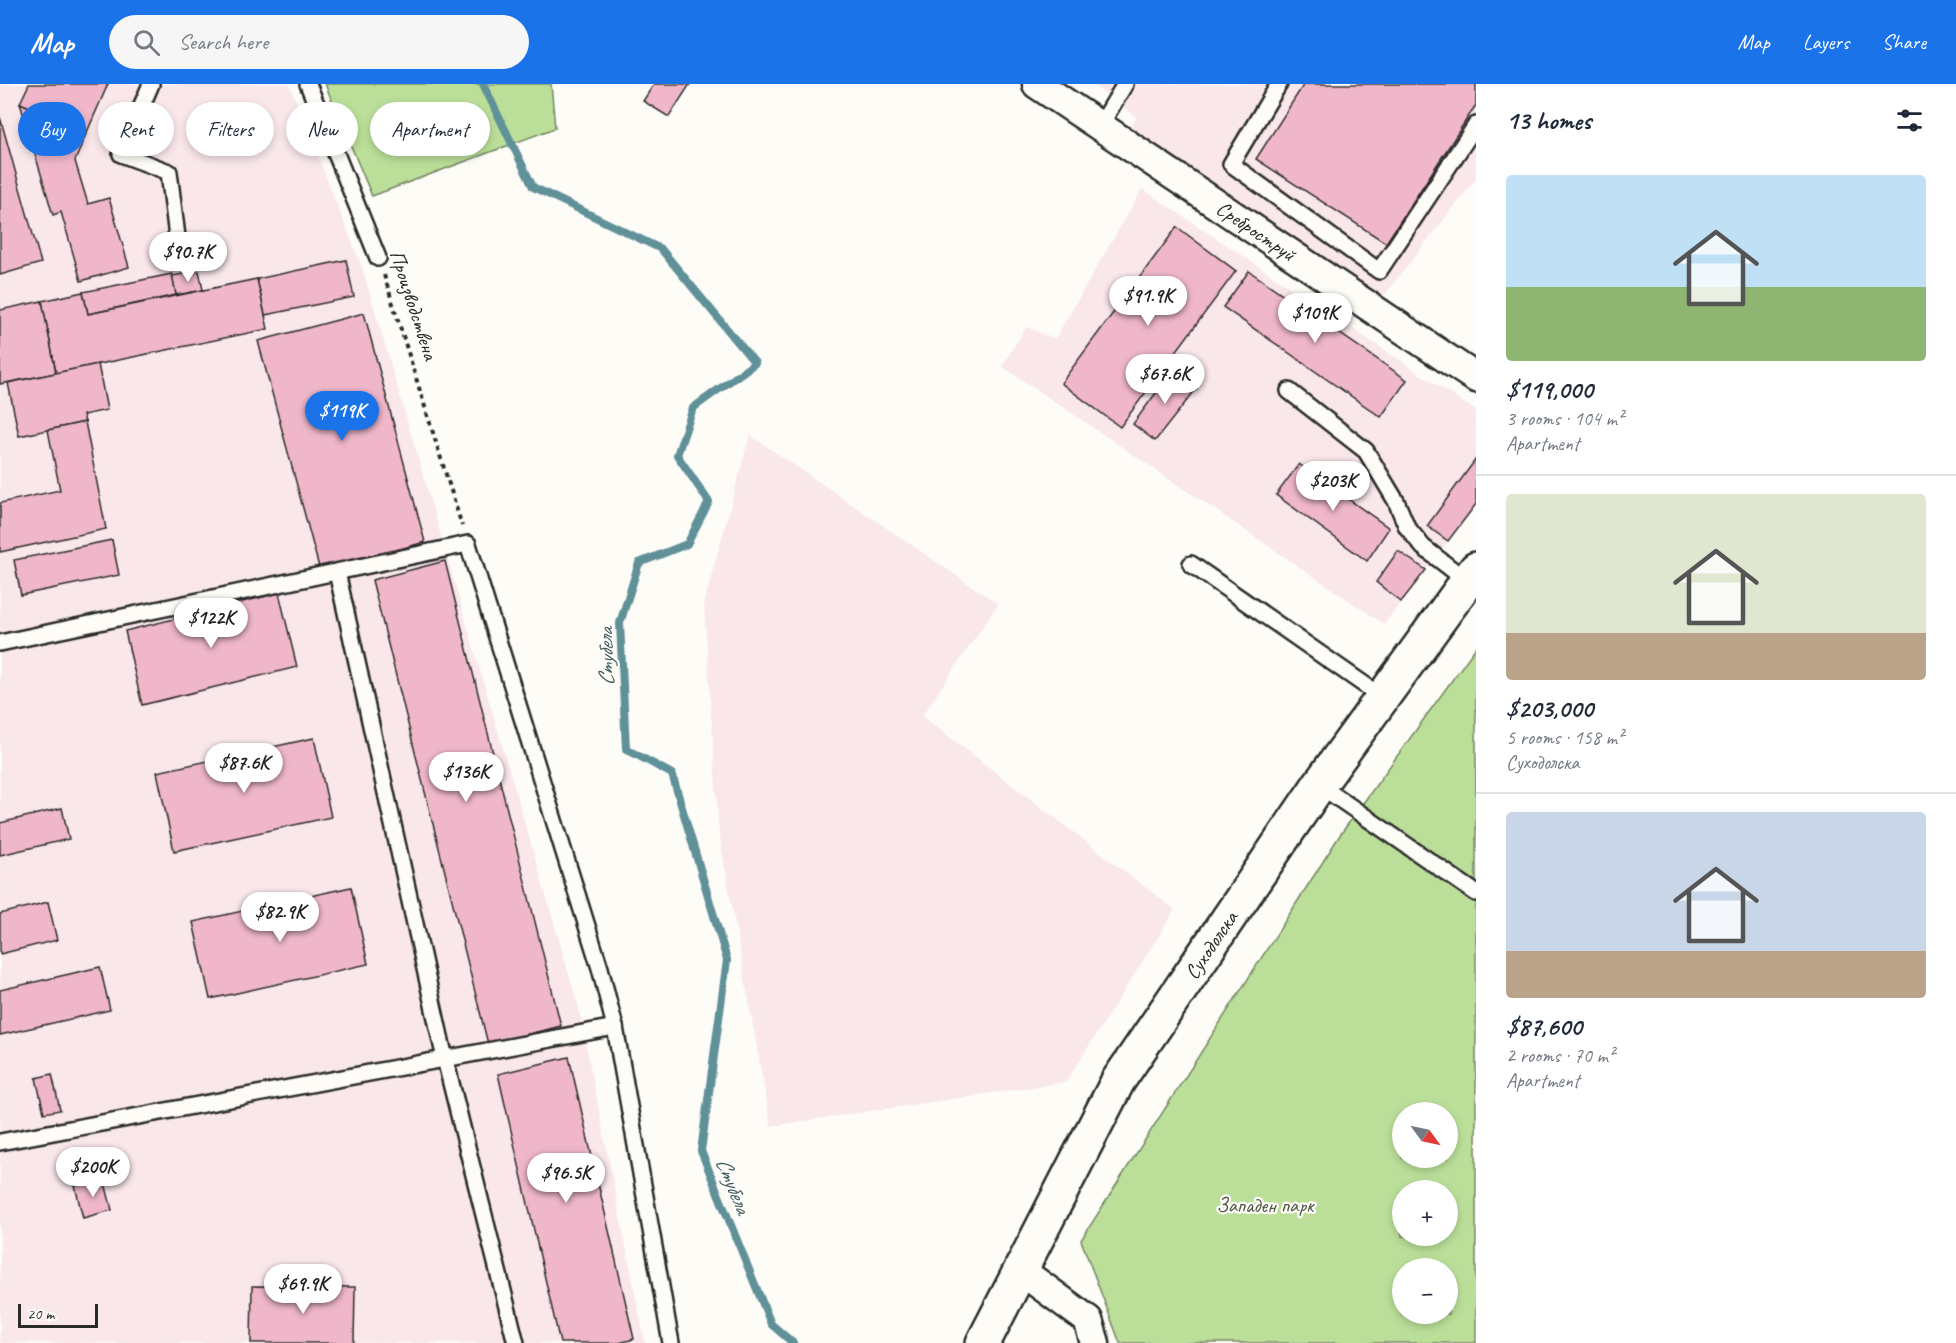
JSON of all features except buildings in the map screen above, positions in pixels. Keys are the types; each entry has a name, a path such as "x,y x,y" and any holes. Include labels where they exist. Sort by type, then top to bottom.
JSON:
{"street":[{"name":"Среброструй","path":"1037,84 1476,378"},
{"name":"Суходолска","path":"983,1343 1118,1081 1319,785 1472,575"},
{"path":"1020,1269 1088,1320 1095,1343"}],"lane":[{"path":"150,84 121,154 169,172 178,244"},
{"name":"Производствена","path":"308,84 378,258"},
{"path":"1100,126 1125,84"},
{"path":"1279,84 1231,164 1379,271 1476,125"},
{"path":"1288,391 1366,451 1396,501 1407,527 1422,548 1472,575"},
{"path":"0,643 468,544 600,968 615,1027 671,1343"},
{"path":"1191,564 1382,697"},
{"path":"337,572 445,1059 516,1343"},
{"path":"1319,785 1476,893"},
{"path":"0,1142 615,1027"}],"path":[{"name":"Производствена","path":"378,258 468,544"}],"shaded area":[{"path":"0,84 289,84 296,102 286,102 286,156 318,156 363,270 578,1005 645,1343 0,1343"},
{"path":"1091,84 1476,84 1476,179 1377,304 1126,135 1137,117"},
{"path":"1142,189 1476,411 1476,504 1384,624 1002,366 1026,327 1055,339"},
{"path":"750,435 998,604 922,716 1175,910 1066,1082 771,1126 719,833 704,603"}],"green space":[{"path":"325,84 551,84 555,128 490,152 490,102 370,102 370,156 480,156 372,196 355,156 358,156 358,102 333,102"},
{"name":"Западен парк","path":"1476,647 1476,1343 1120,1343 1081,1240 1340,835"}],"waterway":[{"name":"Стубела","path":"483,84 533,187 661,249 755,363 693,408 677,455 709,502 687,544 639,563 620,623 626,749 672,774 727,960 701,1151 771,1324 793,1343"}]}
